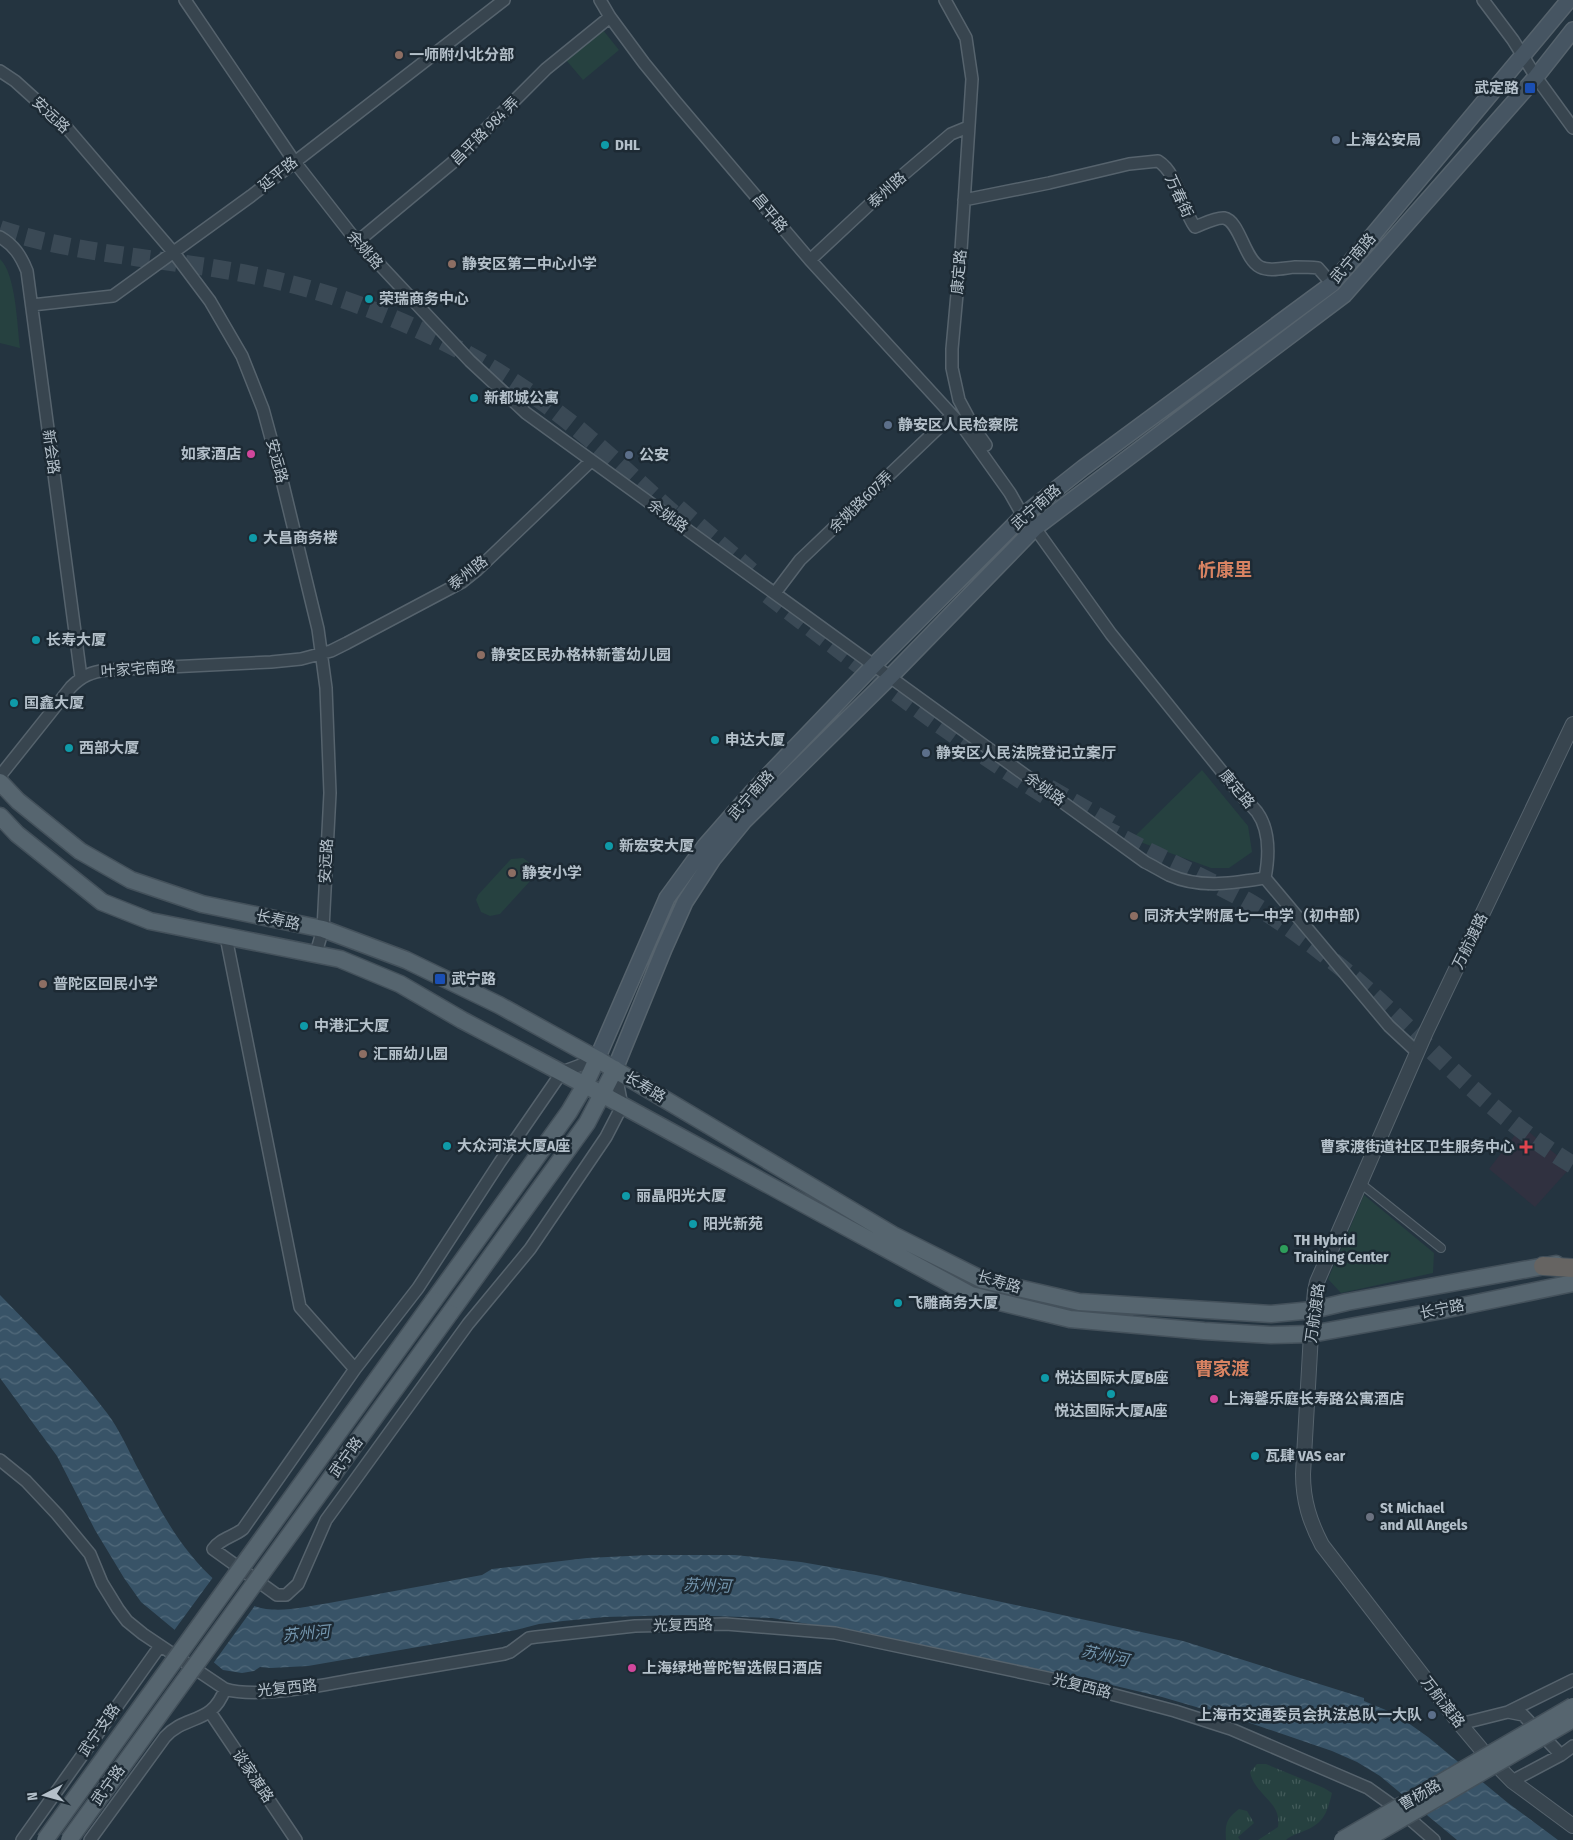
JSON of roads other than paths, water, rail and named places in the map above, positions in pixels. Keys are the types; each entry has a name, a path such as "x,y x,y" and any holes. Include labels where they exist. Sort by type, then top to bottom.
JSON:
{"highway":[{"path":"1543,1266 1573,1268"}],"main road":[{"name":"武宁南路","path":"585,1085 667,898 705,846 755,789 875,664 1025,514 1083,468 1332,284 1570,0"},
{"name":"武宁南路","path":"615,1070 685,902 712,859 744,821 891,676 1035,528 1344,295 1536,77 1573,30"},
{"name":"长寿路","path":"0,782 18,801 80,852 131,880 320,942 406,960 499,1005 597,1059 893,1235 983,1280 1079,1302 1271,1314 1313,1310"},
{"name":"长寿路","path":"0,816 18,834 102,902 150,922 226,937 320,942 340,958 400,984 462,1020 562,1072 971,1295 1070,1319 1204,1331 1271,1335 1311,1334"},
{"name":"武宁路","path":"69,1840 587,1123 615,1070"},
{"name":"武宁路","path":"45,1840 569,1112 585,1085"},
{"name":"长宁路","path":"1313,1310 1347,1302 1573,1261"},
{"name":"长宁路","path":"1311,1334 1443,1310 1573,1283"},
{"path":"1503,1753 1573,1706"},
{"path":"1503,1753 1573,1719"},
{"name":"曹杨路","path":"1342,1840 1503,1753"},
{"name":"曹杨路","path":"1365,1840 1503,1753"}],"street":[{"name":"余姚路","path":"185,0 294,161 357,242 470,362 526,413 875,664 973,738 1145,862 1170,875 1195,883 1221,884 1265,878"},
{"name":"延平路","path":"32,305 113,296 251,196 504,0"},
{"name":"昌平路","path":"600,0 610,17 675,102 810,260 952,415"},
{"name":"康定路","path":"945,0 966,38 972,79 952,368 960,400 974,428 1016,490 1025,514"},
{"path":"1483,0 1573,128"},
{"name":"昌平路 984 弄","path":"357,242 452,163 546,70 610,17"},
{"name":"安远路","path":"0,71 15,81 66,126 174,253 210,301 242,356 263,409 323,654 328,723 330,793 320,942"},
{"name":"泰州路","path":"810,260 884,191 951,134 968,127"},
{"name":"万春街","path":"964,200 1050,183 1129,164 1158,161 1164,166 1178,189 1190,221 1195,228 1219,218 1227,219 1233,225 1256,265 1267,269 1318,268 1332,284"},
{"name":"新会路","path":"0,237 21,256 27,271 81,677"},
{"name":"康定路","path":"952,415 963,427 1111,634 1240,794 1256,811 1262,821 1266,835 1268,863 1265,878"},
{"name":"余姚路607弄","path":"775,593 800,560 952,415"},
{"name":"泰州路","path":"323,654 462,582 477,570 591,461"},
{"name":"叶家宅南路","path":"0,776 71,686 81,677 94,672 271,662 301,659 323,654"},
{"name":"万航渡路","path":"1573,724 1417,1052 1317,1282 1311,1334 1303,1474 1303,1489 1309,1518 1322,1545 1460,1724 1512,1781 1573,1826"},
{"path":"1265,878 1389,1026 1417,1052"},
{"path":"226,937 300,1308 356,1369"},
{"path":"597,1059 562,1072 500,1162 418,1288 356,1369 243,1529 219,1541 213,1549 277,1596 286,1595 298,1584 326,1520 468,1324 530,1249 606,1138 622,1106 615,1070"},
{"path":"1360,1183 1441,1248"},
{"name":"光复西路","path":"0,1460 26,1480 90,1554 102,1584 122,1616 160,1646 225,1689 234,1692 254,1692 327,1684 504,1654 510,1652 529,1638 536,1636 612,1628 726,1624 835,1633 1062,1681 1232,1729 1368,1788 1403,1813 1434,1840"},
{"name":"武宁支路","path":"22,1840 160,1646"},
{"path":"1460,1724 1508,1712 1573,1680"},
{"path":"90,1840 168,1734 210,1712 217,1705 225,1689"},
{"name":"谈家渡路","path":"210,1712 296,1840"},
{"path":"1508,1712 1524,1715 1561,1755"},
{"path":"1512,1781 1561,1755 1573,1746"}],"water":[{"name":"苏州河","path":"0,1295 69,1367 107,1413 171,1528 192,1556 204,1570 233,1595 252,1605 274,1610 298,1608 482,1575 492,1569 587,1558 649,1555 735,1555 801,1562 876,1575 1183,1641 1364,1698 1364,1701 1393,1713 1428,1737 1508,1803 1558,1840 1457,1840 1380,1776 1357,1762 1332,1751 1244,1721 1162,1697 868,1634 772,1618 682,1615 605,1617 539,1624 516,1630 308,1666 260,1667 254,1671 242,1673 223,1670 141,1602 95,1530 57,1456 0,1378"}],"tunnel":[{"path":"0,229 31,238 93,251 252,275 298,286 388,316 474,358 514,382 553,409 602,449 684,523"},
{"path":"678,508 751,571"},
{"path":"768,595 942,726 1051,799"},
{"path":"1049,788 1115,826"},
{"path":"1100,826 1238,896 1292,930 1355,979 1475,1091 1506,1117 1538,1142 1573,1165"}],"place":[{"name":"一师附小北分部","path":"399,55"},
{"name":"武定路","path":"1530,88"},
{"name":"上海公安局","path":"1336,140"},
{"name":"DHL","path":"605,145"},
{"name":"静安区第二中心小学","path":"452,264"},
{"name":"荣瑞商务中心","path":"369,299"},
{"name":"新都城公寓","path":"474,398"},
{"name":"静安区人民检察院","path":"888,425"},
{"name":"如家酒店","path":"251,454"},
{"name":"公安","path":"629,455"},
{"name":"大昌商务楼","path":"253,538"},
{"name":"长寿大厦","path":"36,640"},
{"name":"静安区民办格林新蕾幼儿园","path":"481,655"},
{"name":"国鑫大厦","path":"14,703"},
{"name":"申达大厦","path":"715,740"},
{"name":"西部大厦","path":"69,748"},
{"name":"静安区人民法院登记立案厅","path":"926,753"},
{"name":"新宏安大厦","path":"609,846"},
{"name":"静安小学","path":"512,873"},
{"name":"同济大学附属七一中学（初中部）","path":"1134,916"},
{"name":"武宁路","path":"440,979"},
{"name":"普陀区回民小学","path":"43,984"},
{"name":"中港汇大厦","path":"304,1026"},
{"name":"汇丽幼儿园","path":"363,1054"},
{"name":"大众河滨大厦A座","path":"447,1146"},
{"name":"曹家渡街道社区卫生服务中心","path":"1526,1147"},
{"name":"丽晶阳光大厦","path":"626,1196"},
{"name":"阳光新苑","path":"693,1224"},
{"name":"TH Hybrid Training Center","path":"1284,1249"},
{"name":"飞雕商务大厦","path":"898,1303"},
{"name":"悦达国际大厦B座","path":"1045,1378"},
{"name":"悦达国际大厦A座","path":"1111,1394"},
{"name":"上海馨乐庭长寿路公寓酒店","path":"1214,1399"},
{"name":"瓦肆 VAS ear","path":"1255,1456"},
{"name":"St Michael and All Angels","path":"1370,1517"},
{"name":"上海绿地普陀智选假日酒店","path":"632,1668"},
{"name":"上海市交通委员会执法总队一大队","path":"1432,1715"}],"district":[{"name":"忻康里","path":"1225,570"},
{"name":"曹家渡","path":"1222,1369"}]}
